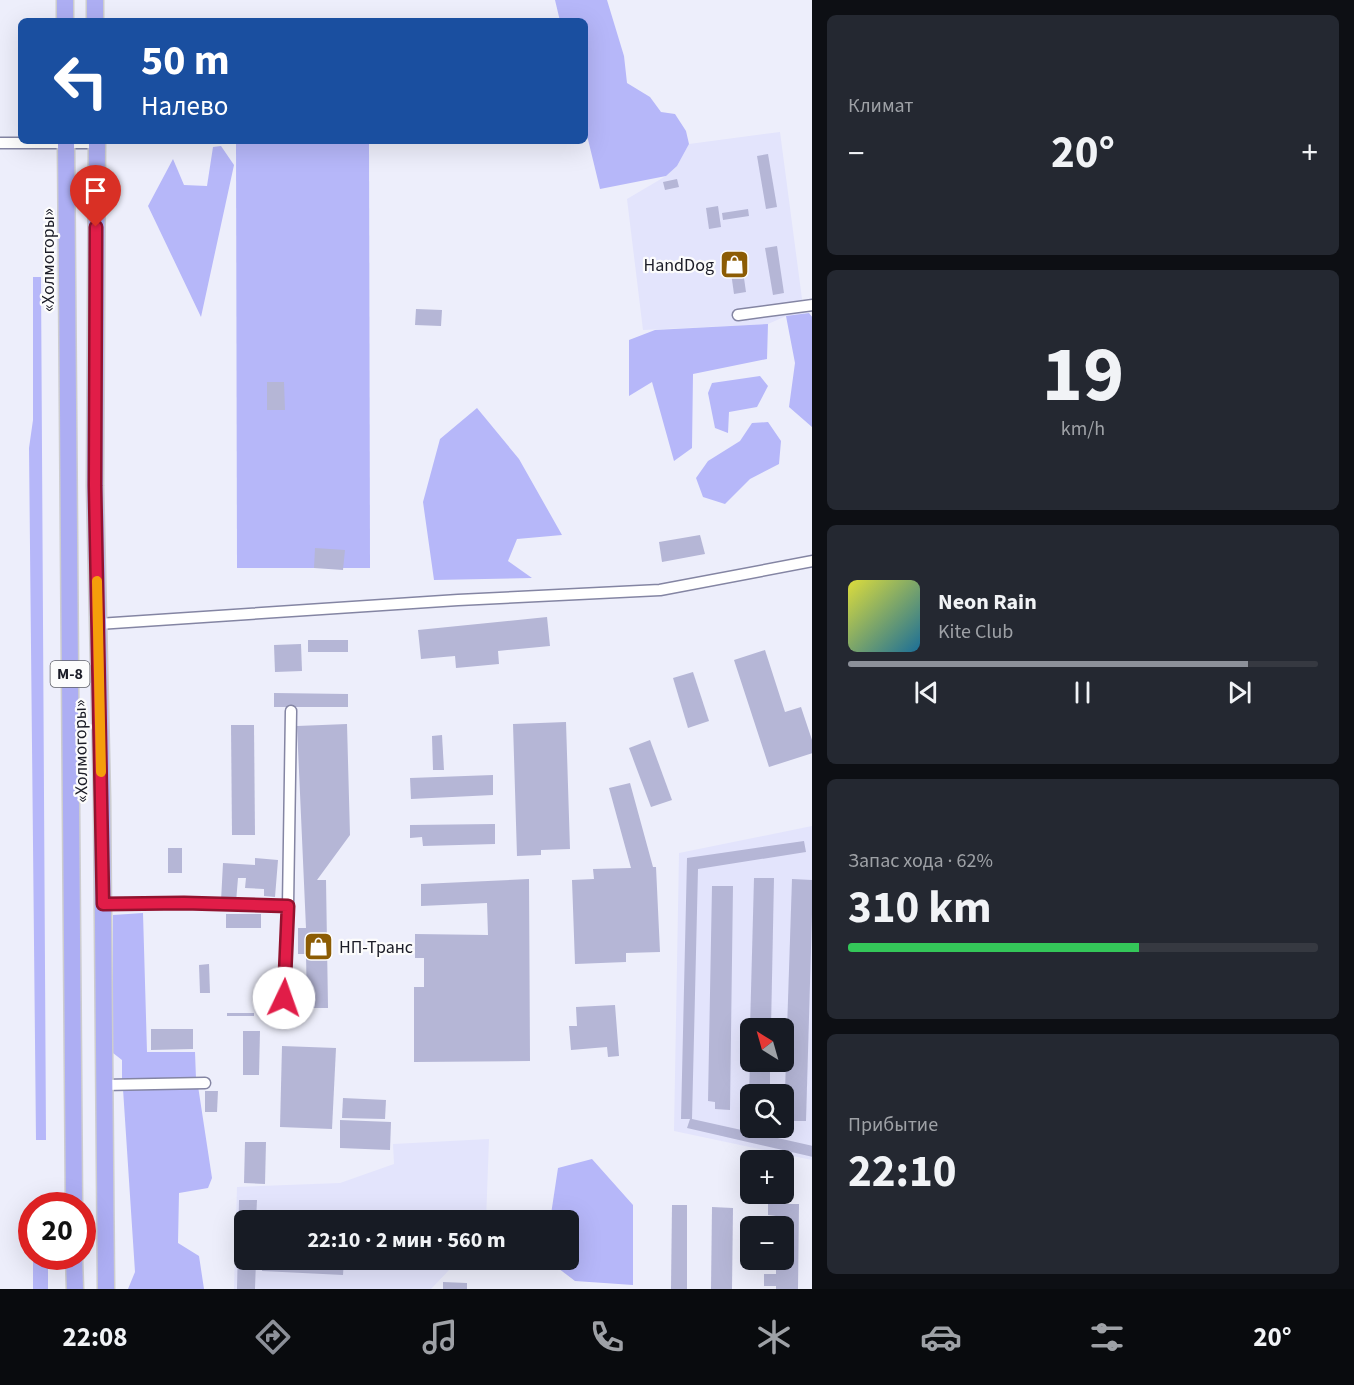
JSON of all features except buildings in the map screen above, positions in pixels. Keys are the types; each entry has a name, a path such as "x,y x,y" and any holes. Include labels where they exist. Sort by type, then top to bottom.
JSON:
{"highway":[{"path":"64,0 65,18"},
{"path":"95,0 95,18"},
{"name":"«Холмогоры»","path":"66,144 74,1192"},
{"name":"«Холмогоры»","path":"97,144 95,486 103,904 106,1289"},
{"path":"74,1270 75,1289"}],"street":[{"path":"0,143 18,143"},
{"path":"738,315 812,305"},
{"path":"98,624 458,600 660,590 812,561"},
{"path":"284,998 291,711"},
{"path":"103,904 184,903 288,906"},
{"path":"104,1085 205,1083"}],"shaded area":[{"path":"555,0 607,0 624,56 627,83 650,97 661,112 675,114 686,131 689,144 677,166 666,176 600,189 588,139 588,18 559,18"},
{"path":"780,132 804,314 786,316 768,324 643,330 627,199 666,176 677,166 689,144"},
{"path":"236,144 369,144 370,568 237,568"},
{"path":"221,146 234,165 201,317 148,206 173,159 184,185 207,186 213,147"},
{"path":"33,277 41,277 46,1140 36,1140 29,448 33,420"},
{"path":"809,313 812,317 812,427 789,407 795,363 786,316"},
{"path":"768,324 767,359 693,374 692,448 674,461 652,382 629,396 629,340 655,330"},
{"path":"760,376 768,386 757,407 729,412 728,433 715,428 708,393 712,383"},
{"path":"477,408 519,459 562,535 517,539 508,561 532,578 434,580 423,502 440,439"},
{"path":"768,422 781,441 779,464 750,479 725,504 703,497 696,478 708,461 740,441 752,423"},
{"path":"812,826 812,1160 794,1156 794,1150 764,1150 674,1131 679,853"},
{"path":"143,913 147,1052 195,1052 196,1079 122,1081 122,1060 113,1053 113,915"},
{"path":"198,1086 212,1178 208,1188 179,1193 178,1243 199,1256 204,1289 128,1289 135,1272 123,1089"},
{"path":"489,1139 486,1210 236,1210 237,1187 340,1183 394,1164 393,1144"},
{"path":"592,1159 633,1205 633,1285 575,1281 561,1270 579,1270 579,1210 552,1210 558,1168"},
{"path":"33,1270 48,1270 48,1289 33,1289"},
{"path":"235,1270 449,1270 431,1289 234,1289"}],"slow traffic":[{"path":"97,581 101,772"}],"place":[{"name":"HandDog","path":"735,265"},
{"name":"НП-Транс","path":"318,947"}],"route":[{"path":"96,227 95,486 103,904 184,903 288,906 284,998"}]}
